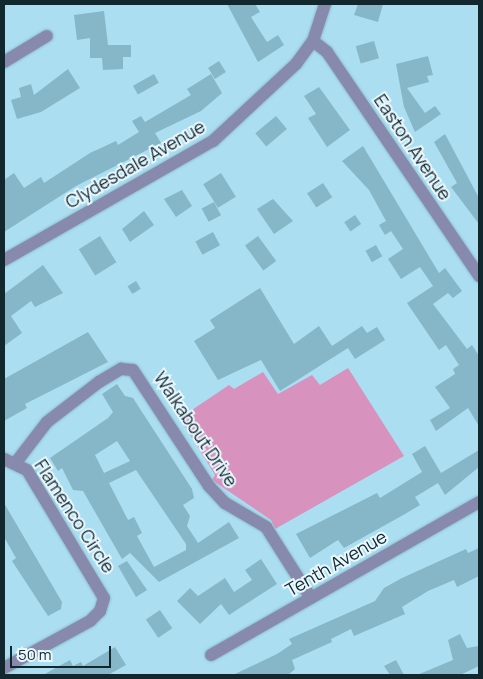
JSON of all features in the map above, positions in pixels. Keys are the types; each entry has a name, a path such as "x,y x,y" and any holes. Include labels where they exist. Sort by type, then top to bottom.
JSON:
{"street":[{"name":"Clydesdale Avenue","path":"4,260 213,141 296,64 313,41 325,4"},
{"path":"4,62 47,36"},
{"name":"Easton Avenue","path":"313,41 327,52 479,276"},
{"name":"Walkabout Drive","path":"17,461 46,422 99,382 127,368 138,375 217,496 260,521 310,598"},
{"name":"Flamenco Circle","path":"4,458 17,461 27,470 104,598 100,611 90,621 4,668"},
{"name":"Tenth Avenue","path":"211,655 479,502"}],"shaded area":[{"path":"348,368 404,456 275,529 271,520 212,480 215,475 180,418 229,385 234,389 263,372 278,394 312,375 320,385"}],"building":[{"path":"227,4 255,4 260,12 251,17 267,42 278,35 284,45 258,62"},
{"path":"358,4 383,4 378,22 354,15"},
{"path":"104,11 108,45 131,45 131,57 123,57 123,69 103,70 102,58 90,58 90,38 77,40 74,15"},
{"path":"374,41 379,58 361,64 356,46"},
{"path":"428,56 433,75 427,76 429,82 407,88 425,113 435,106 441,114 415,132 404,107 396,64"},
{"path":"219,61 226,72 215,79 208,68"},
{"path":"68,69 80,88 41,112 17,119 11,100 21,97 19,88 31,84 34,95"},
{"path":"154,74 159,83 138,94 133,86"},
{"path":"211,74 222,93 201,111 155,133 161,143 76,186 4,232 4,180 14,173 24,188 41,177 44,183 90,153 116,141 118,145 139,132 132,121 141,116 145,122 191,95 187,89"},
{"path":"319,87 350,130 327,147 308,118 316,114 304,96"},
{"path":"276,116 287,129 266,146 255,133"},
{"path":"445,134 479,198 479,224 451,187 457,183 434,142"},
{"path":"363,146 439,273 445,268 462,291 453,298 448,293 433,304 467,349 472,345 479,356 479,426 468,408 436,431 430,420 450,408 435,387 455,374 453,369 459,365 446,345 439,350 407,303 433,286 420,267 401,279 388,259 403,249 391,231 385,235 379,225 386,221 369,190 342,161"},
{"path":"221,173 236,197 218,208 203,184"},
{"path":"323,183 332,197 316,208 307,193"},
{"path":"182,190 192,206 176,217 164,199"},
{"path":"273,199 293,221 274,234 257,209"},
{"path":"214,202 221,215 209,222 202,209"},
{"path":"144,211 154,225 130,242 122,229"},
{"path":"355,215 361,224 350,231 344,222"},
{"path":"213,232 220,245 202,255 195,241"},
{"path":"100,236 116,262 95,276 79,249"},
{"path":"258,236 276,261 263,270 245,245"},
{"path":"376,245 382,256 372,262 366,251"},
{"path":"43,265 63,293 35,307 31,301 11,316 22,333 4,346 4,294"},
{"path":"136,281 141,289 132,294 128,286"},
{"path":"260,288 294,344 319,326 332,346 362,326 367,333 377,327 385,340 355,359 348,348 280,391 261,360 218,380 194,341 215,328 210,320"},
{"path":"88,332 108,362 25,404 27,408 4,421 4,379"},
{"path":"117,384 125,396 133,398 192,489 194,498 183,505 190,516 187,526 198,543 229,522 239,538 159,582 130,553 122,559 83,491 73,490 62,468 58,471 50,458 108,418 113,412 102,394","holes":["117,441 130,461 104,473 95,455","136,470 186,544 186,550 154,567 137,536 142,533 134,517 128,520 109,483"]},
{"path":"425,446 441,473 479,450 479,467 445,495 438,483 415,497 420,505 405,514 344,548 338,540 310,558 296,534 377,493 380,498 422,472 412,454"},
{"path":"4,503 62,602 61,609 48,616 12,561 16,558 4,537"},
{"path":"479,548 479,576 457,587 454,580 428,591 402,607 405,614 354,636 351,629 331,639 332,642 292,660 295,669 288,675 233,675 277,654 292,644 289,639 375,601 384,588 402,578 466,549 468,553"},
{"path":"261,559 277,584 229,615 221,604 200,624 177,601 190,588 198,596 225,578 234,592 252,580 245,570"},
{"path":"127,561 147,590 136,597 118,566"},
{"path":"160,610 172,628 158,638 146,620"},
{"path":"460,634 467,648 479,646 479,666 460,675 417,675 453,660 448,640"},
{"path":"115,647 126,665 108,675 43,675 70,660 73,666 81,662 83,666"},
{"path":"396,660 404,675 390,675 384,666"}]}
